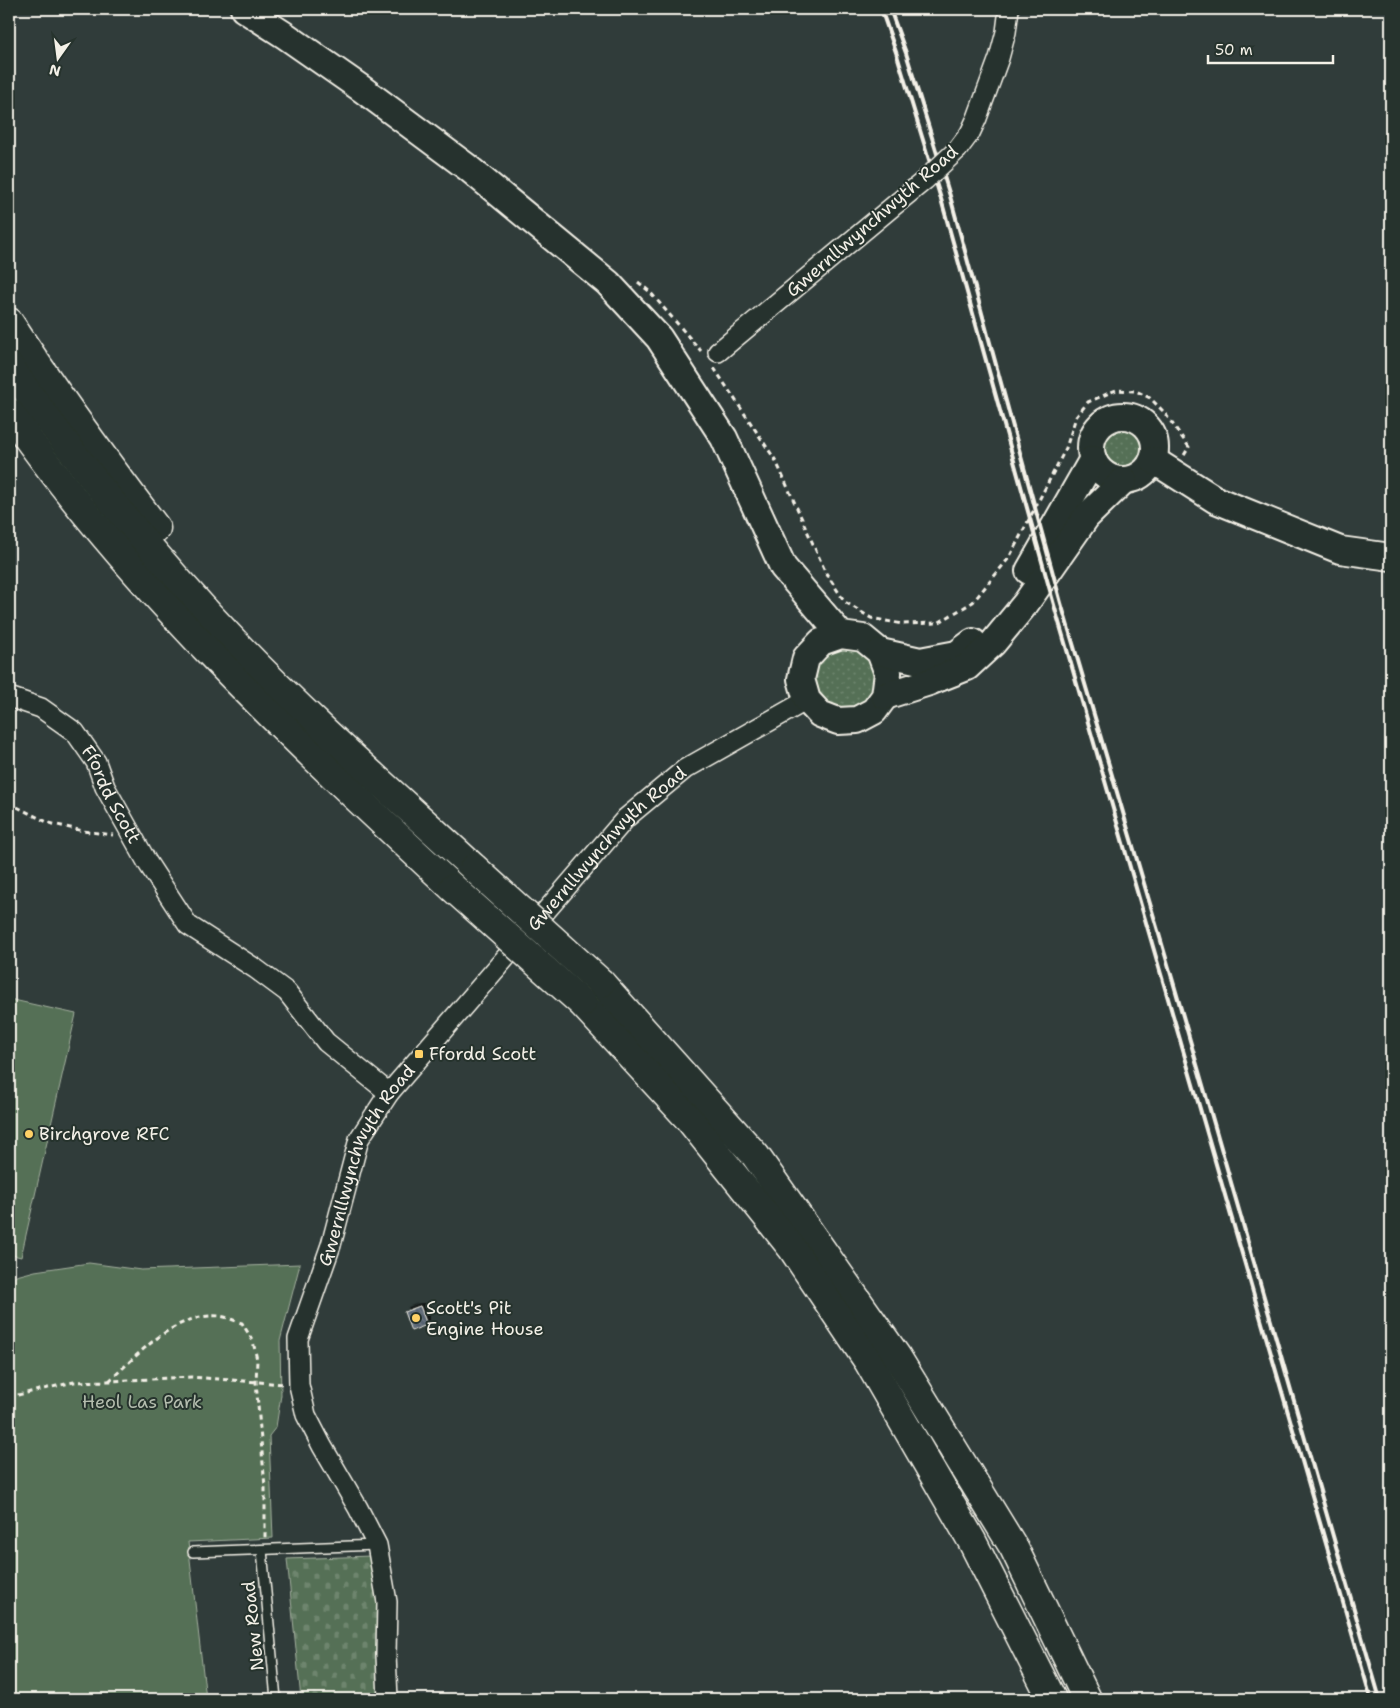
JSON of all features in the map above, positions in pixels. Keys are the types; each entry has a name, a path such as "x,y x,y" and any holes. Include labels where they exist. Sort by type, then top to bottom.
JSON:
{"highway":[{"path":"9,322 92,443 171,548 239,633 370,772"},
{"path":"9,366 100,490 239,647 370,772 601,983 755,1155 897,1357 1014,1548 1087,1699"},
{"path":"9,412 80,507"},
{"path":"9,431 221,664 282,727 453,888 582,1003 690,1120 792,1248 868,1361 972,1541 1052,1699"}],"main road":[{"path":"244,9 362,89 467,167 608,283 659,338 724,438 783,566 841,635"},
{"path":"1163,466 1147,469 1138,476 1124,480 1106,476 1093,459 1091,448 1097,429 1114,417 1124,416 1138,421 1150,431 1154,440 1155,450 1163,466 1216,500 1340,550 1391,557"},
{"path":"880,652 888,673 885,696 874,711 857,720 838,721 820,714 807,700 801,679 806,658 821,642 841,635 863,638 880,652 920,661 957,654 980,637 1015,596 1093,459"},
{"path":"885,696 967,667 993,643 1026,603 1086,517 1124,480"}],"street":[{"name":"Gwernllwynchwyth Road","path":"718,352 925,180 958,149 970,133 977,118 999,58 1009,9"},
{"name":"Ffordd Scott","path":"9,697 41,708 75,732 96,762 121,832 147,862 188,924 287,992 326,1042 389,1093"},
{"name":"Gwernllwynchwyth Road","path":"388,1699 386,1656 387,1602 377,1545 306,1415 299,1385 298,1339 331,1245 359,1139 389,1093 626,818 685,769 807,700"}],"lane":[{"path":"193,1552 377,1545"},
{"name":"New Road","path":"264,1550 276,1699"}],"path":[{"path":"718,352 708,359 776,461 826,573 846,602 872,618 902,624 938,623 973,602 1009,558 1066,448 1076,417 1088,402 1116,390 1136,391 1150,398 1164,412 1189,447 1163,466"},
{"path":"9,803 49,823 83,832 121,832"},
{"path":"109,1380 173,1327 194,1318 220,1316 242,1323 253,1341 258,1360 256,1382 264,1487 264,1550"},
{"path":"9,1397 74,1382 109,1380 191,1377 299,1385"}],"green space":[{"path":"1128,428 1136,431 1142,437 1145,449 1142,461 1136,467 1120,470 1112,467 1106,461 1103,445 1106,437 1112,431"},
{"path":"839,648 851,648 867,656 873,666 875,678 873,690 867,700 851,708 839,708 823,700 815,684 815,672 823,656"},
{"name":"Birchgrove RFC","path":"9,999 76,1014 21,1257 9,1254"},
{"name":"Heol Las Park","path":"89,1263 141,1270 300,1264 280,1341 281,1395 276,1427 269,1436 273,1538 188,1542 206,1699 9,1699 9,1278 35,1271"},
{"path":"371,1556 382,1636 385,1699 301,1699 287,1559"}],"building":[{"name":"Scott's Pit Engine House","path":"420,1306 427,1325 411,1331 404,1312"}],"railway":[{"path":"881,9 941,199 1056,612 1371,1699"},
{"path":"890,9 906,53 950,196 1061,603 1172,978 1380,1699"}],"place":[{"name":"Ffordd Scott","path":"419,1054"},
{"name":"Birchgrove RFC","path":"29,1134"},
{"name":"Scott's Pit Engine House","path":"416,1318"}]}
